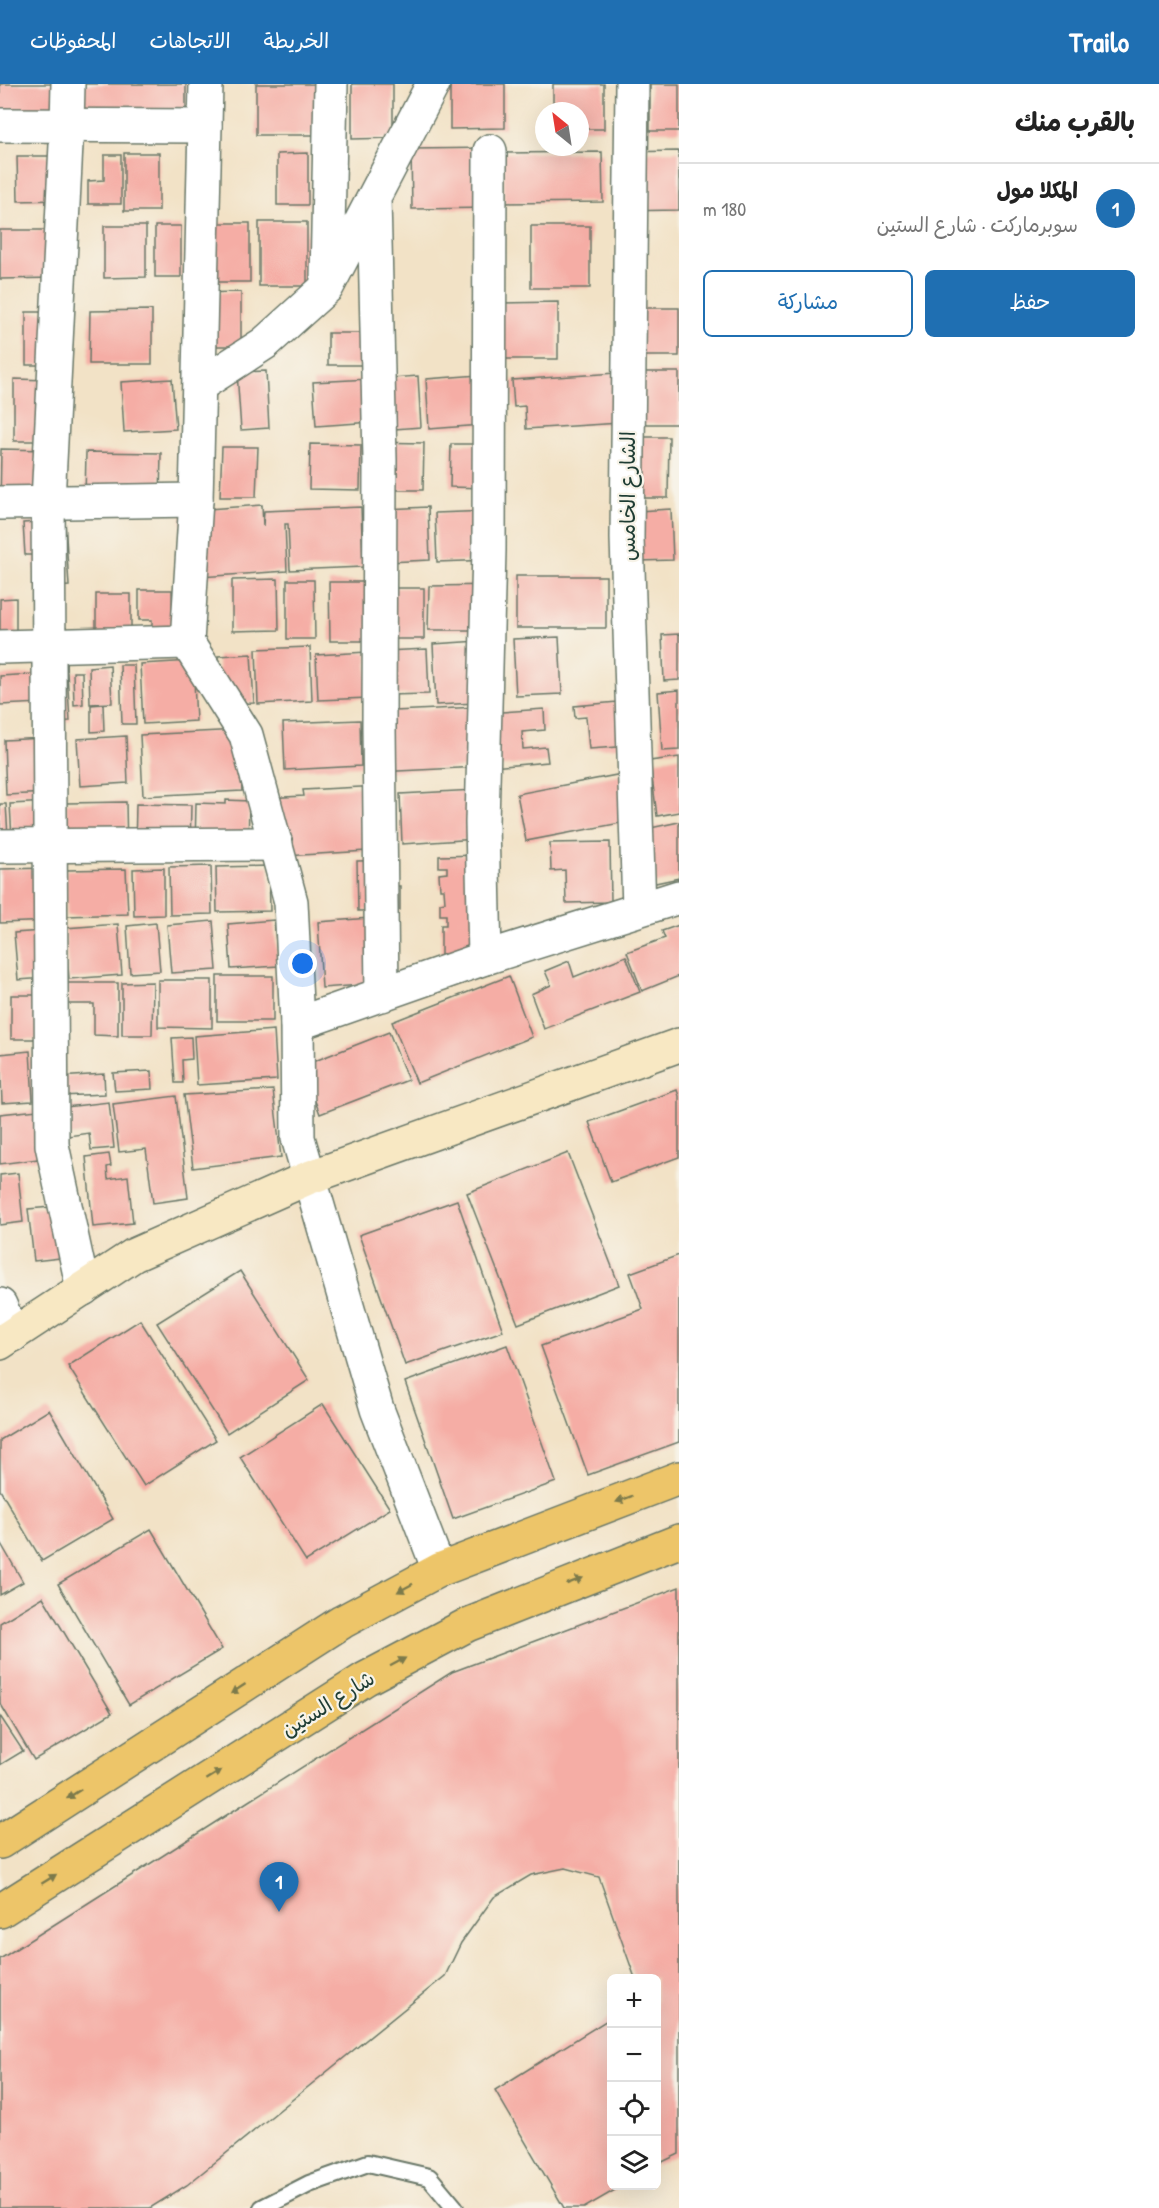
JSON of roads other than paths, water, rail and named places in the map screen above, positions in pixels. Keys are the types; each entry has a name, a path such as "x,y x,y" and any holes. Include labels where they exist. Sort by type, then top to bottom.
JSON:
{"highway":[{"path":"0,1842 342,1622 439,1570 679,1478"},
{"name":"شارع الستين","path":"0,1911 365,1679 467,1625 679,1541"}],"street":[{"path":"68,84 48,501 52,1145 83,1289"},
{"path":"206,84 200,385 196,500 187,642 246,735 276,844 291,902 297,1024 298,1138 377,1409 439,1570"},
{"path":"327,287 331,84"},
{"path":"200,385 265,343 327,287 433,84"},
{"name":"الشارع الخامس","path":"632,84 627,537 639,908"},
{"path":"0,125 205,126"},
{"path":"485,958 482,823 489,550 490,151"},
{"path":"374,198 380,460 379,728 382,994"},
{"path":"0,503 196,500"},
{"path":"0,646 187,642"},
{"path":"0,846 276,844"},
{"path":"297,1024 485,958 679,897"},
{"path":"0,1305 6,1339 134,1255 308,1178 679,1045"}],"lane":[{"path":"262,2208 309,2184 368,2163 429,2177 455,2208"}],"place":[{"name":"المكلا مول","path":"279,1912"}]}
